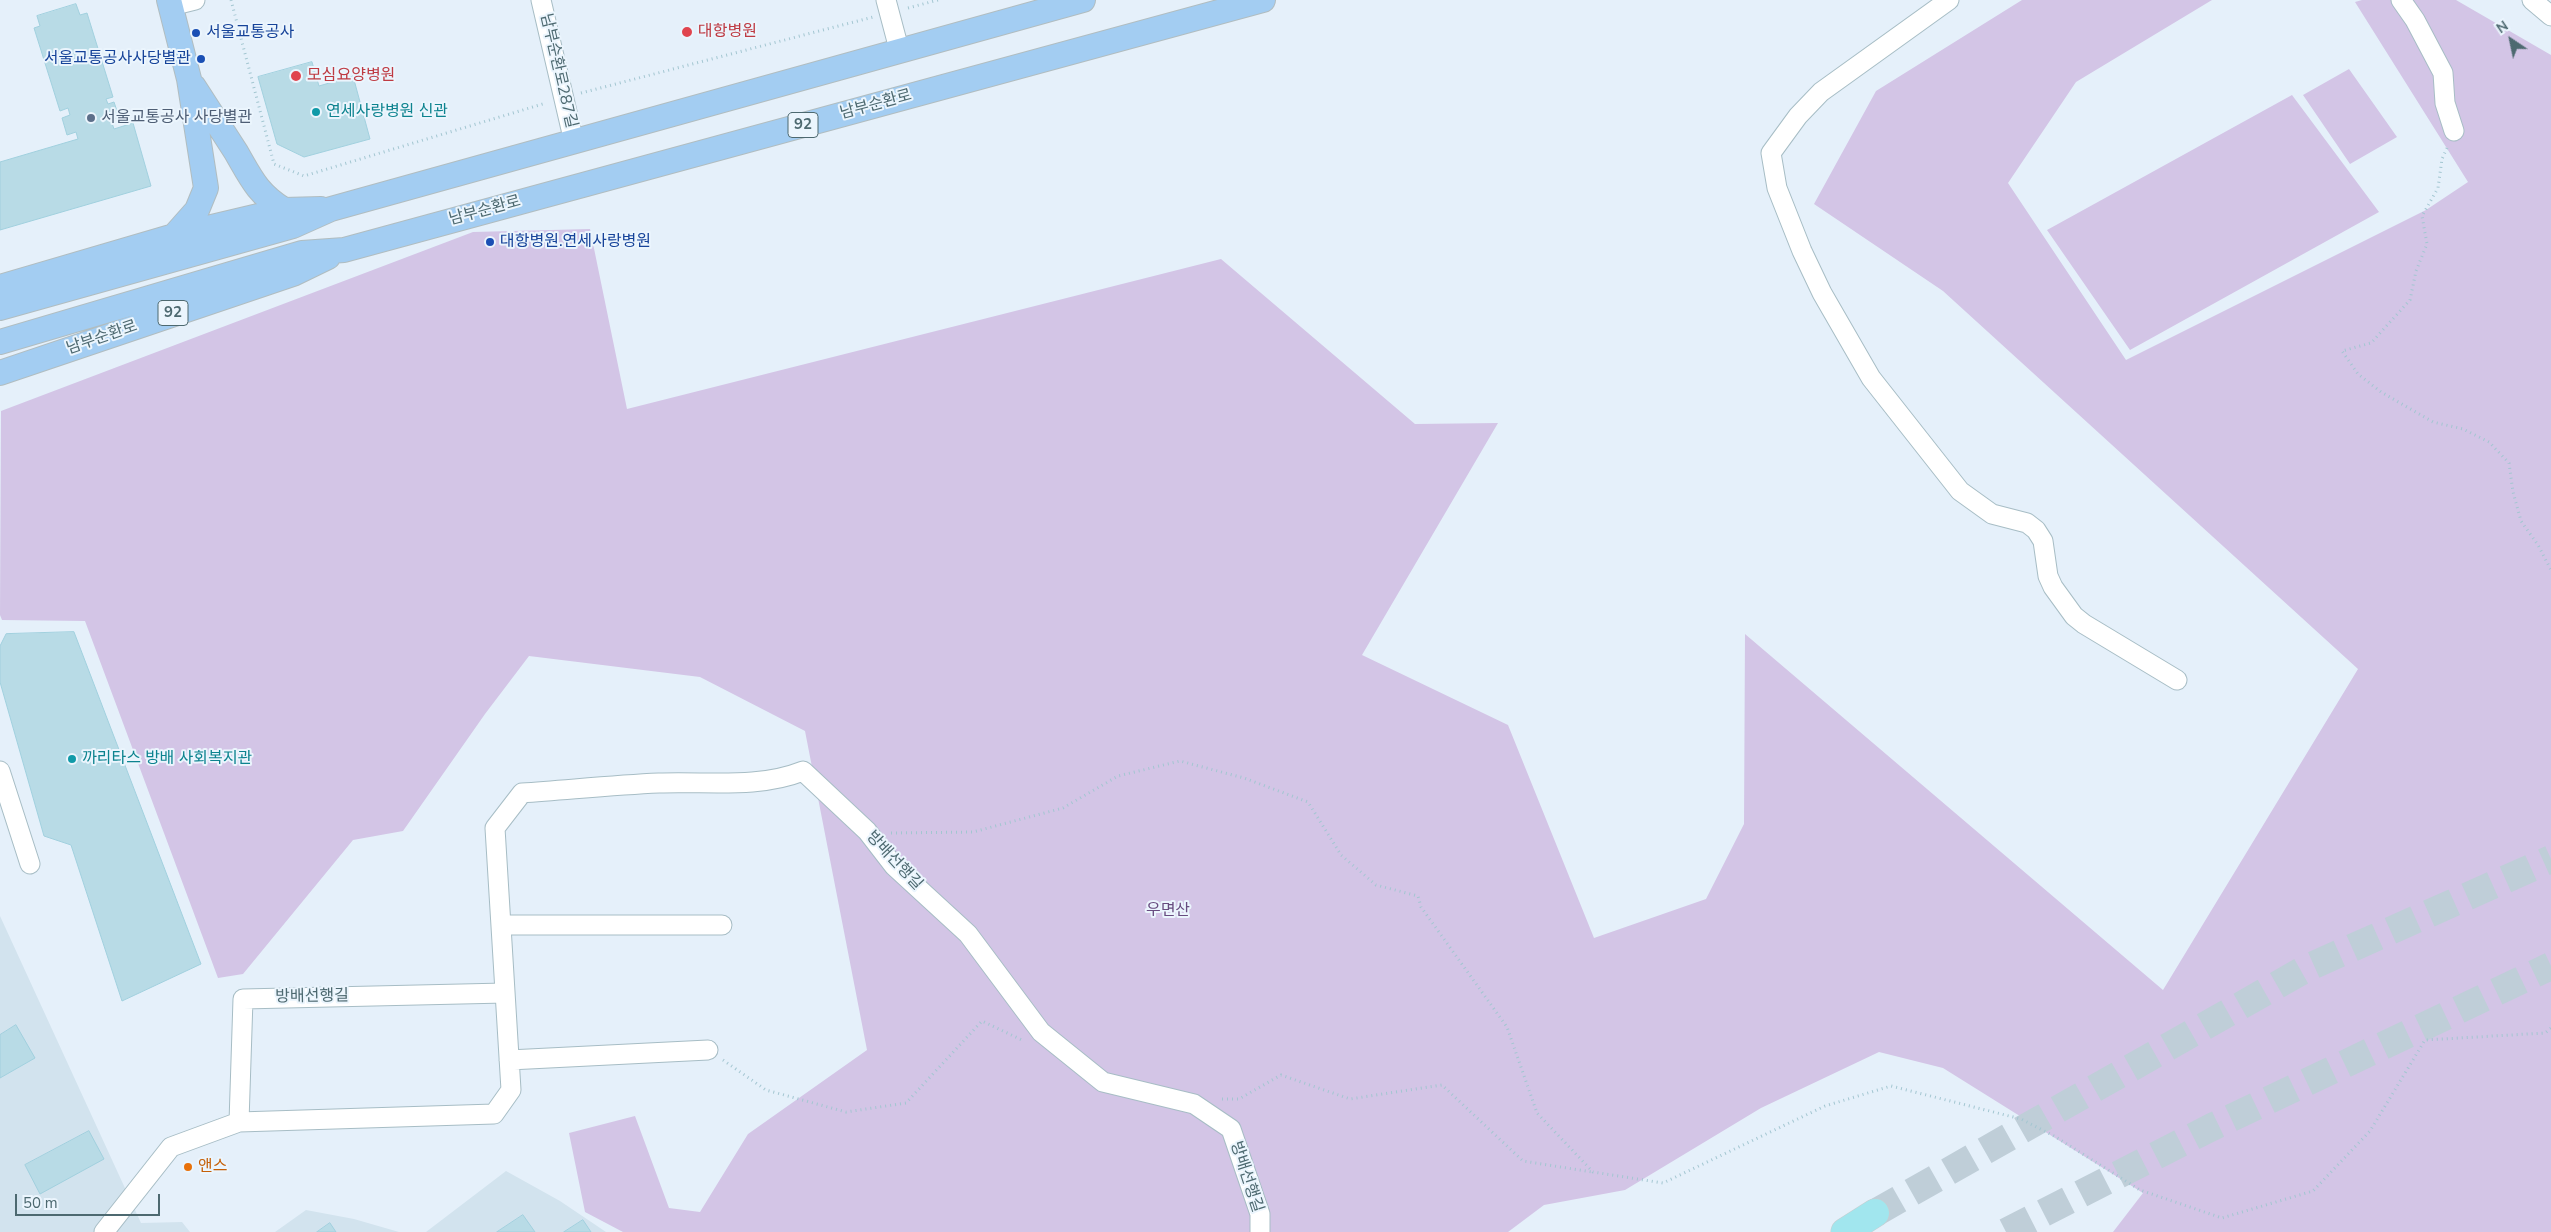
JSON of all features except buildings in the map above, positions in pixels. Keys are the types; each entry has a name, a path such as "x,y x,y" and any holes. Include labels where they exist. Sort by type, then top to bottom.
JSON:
{"highway":[{"path":"1845,1232 1875,1213"}],"main road":[{"path":"0,308 293,226 330,209 574,142 899,49 1083,0"},
{"name":"남부순환로","path":"0,373 293,274 344,250 1264,0"},
{"path":"170,3 189,79 206,188 197,210 174,236"},
{"path":"189,79 237,154 249,178 269,200 284,210"},
{"path":"0,288 174,236 284,210 330,209"},
{"name":"남부순환로","path":"0,342 302,253 344,250"}],"street":[{"path":"170,3 195,0"},
{"name":"남부순환로287길","path":"541,0 574,142"},
{"path":"1949,0 1821,92 1798,116 1771,153 1777,188 1822,293 1871,378 1948,476 1973,503 1992,514 2027,523 2036,530 2044,541 2048,576 2053,587 2084,624 2177,680"},
{"path":"2401,0 2415,20 2443,73 2445,103 2454,131"},
{"path":"2532,0 2551,16"},
{"path":"887,7 899,49"},
{"path":"0,771 30,864"},
{"name":"방배선행길","path":"104,1232 171,1147 239,1122 494,1114 511,1090 495,828 522,793 661,783 722,784 787,777 803,771 866,831 894,866 968,934 1041,1032 1103,1082 1194,1104 1230,1129 1260,1214 1260,1232"},
{"path":"501,924 722,925"},
{"name":"방배선행길","path":"239,1122 243,999 505,993"},
{"path":"509,1060 708,1050"}],"path":[{"path":"231,0 274,164 304,176 564,98 887,7 938,0"},
{"path":"2454,131 2442,159 2438,188 2422,216 2427,244 2416,271 2410,300 2370,343 2342,350 2358,374 2381,392 2433,422 2463,429 2489,442 2509,463 2513,492 2521,520 2538,545 2551,570"},
{"path":"866,831 900,833 973,832 1063,808 1118,776 1180,761 1244,778 1308,802 1341,855 1376,885 1418,896 1421,907 1507,1027 1537,1113 1543,1120 1593,1172 1662,1183 1825,1106 1890,1086 2021,1119 2054,1136 2140,1190 2222,1218 2313,1191 2370,1131 2425,1040 2545,1033 2551,1028"}],"shaded area":[{"path":"0,916 141,1223 182,1222 190,1232 0,1232"},
{"path":"506,1171 560,1201 606,1232 426,1232"},
{"path":"306,1210 354,1219 399,1232 275,1232"}],"green space":[{"name":"우면산","path":"2022,0 2212,0 2076,82 2008,183 2126,360 2426,210 2468,182 2355,2 2362,0 2456,0 2551,55 2551,1232 2113,1232 2143,1193 1943,1068 1879,1052 1761,1108 1625,1190 1544,1205 1508,1232 623,1232 585,1212 569,1133 635,1116 669,1208 700,1212 748,1134 867,1050 805,731 700,677 529,656 485,714 403,831 353,840 243,974 218,978 85,621 2,620 0,615 1,411 473,232 590,229 627,409 1221,259 1415,424 1498,423 1362,655 1508,725 1594,938 1706,899 1744,824 1745,634 2163,990 2358,669 1943,291 1814,204 1876,91"},
{"path":"2349,69 2397,137 2350,164 2303,95"},
{"path":"2292,95 2379,212 2130,350 2047,230"}],"tunnel":[{"path":"1875,1213 2307,968 2551,859"},
{"path":"2006,1232 2212,1127 2551,966"}],"place":[{"name":"대항병원","path":"687,32"},
{"name":"서울교통공사","path":"196,33"},
{"name":"서울교통공사사당별관","path":"201,59"},
{"name":"모심요양병원","path":"296,76"},
{"name":"연세사랑병원 신관","path":"316,112"},
{"name":"서울교통공사 사당별관","path":"91,118"},
{"name":"대항병원.연세사랑병원","path":"490,242"},
{"name":"까리타스 방배 사회복지관","path":"72,759"},
{"name":"앤스","path":"188,1167"}]}
